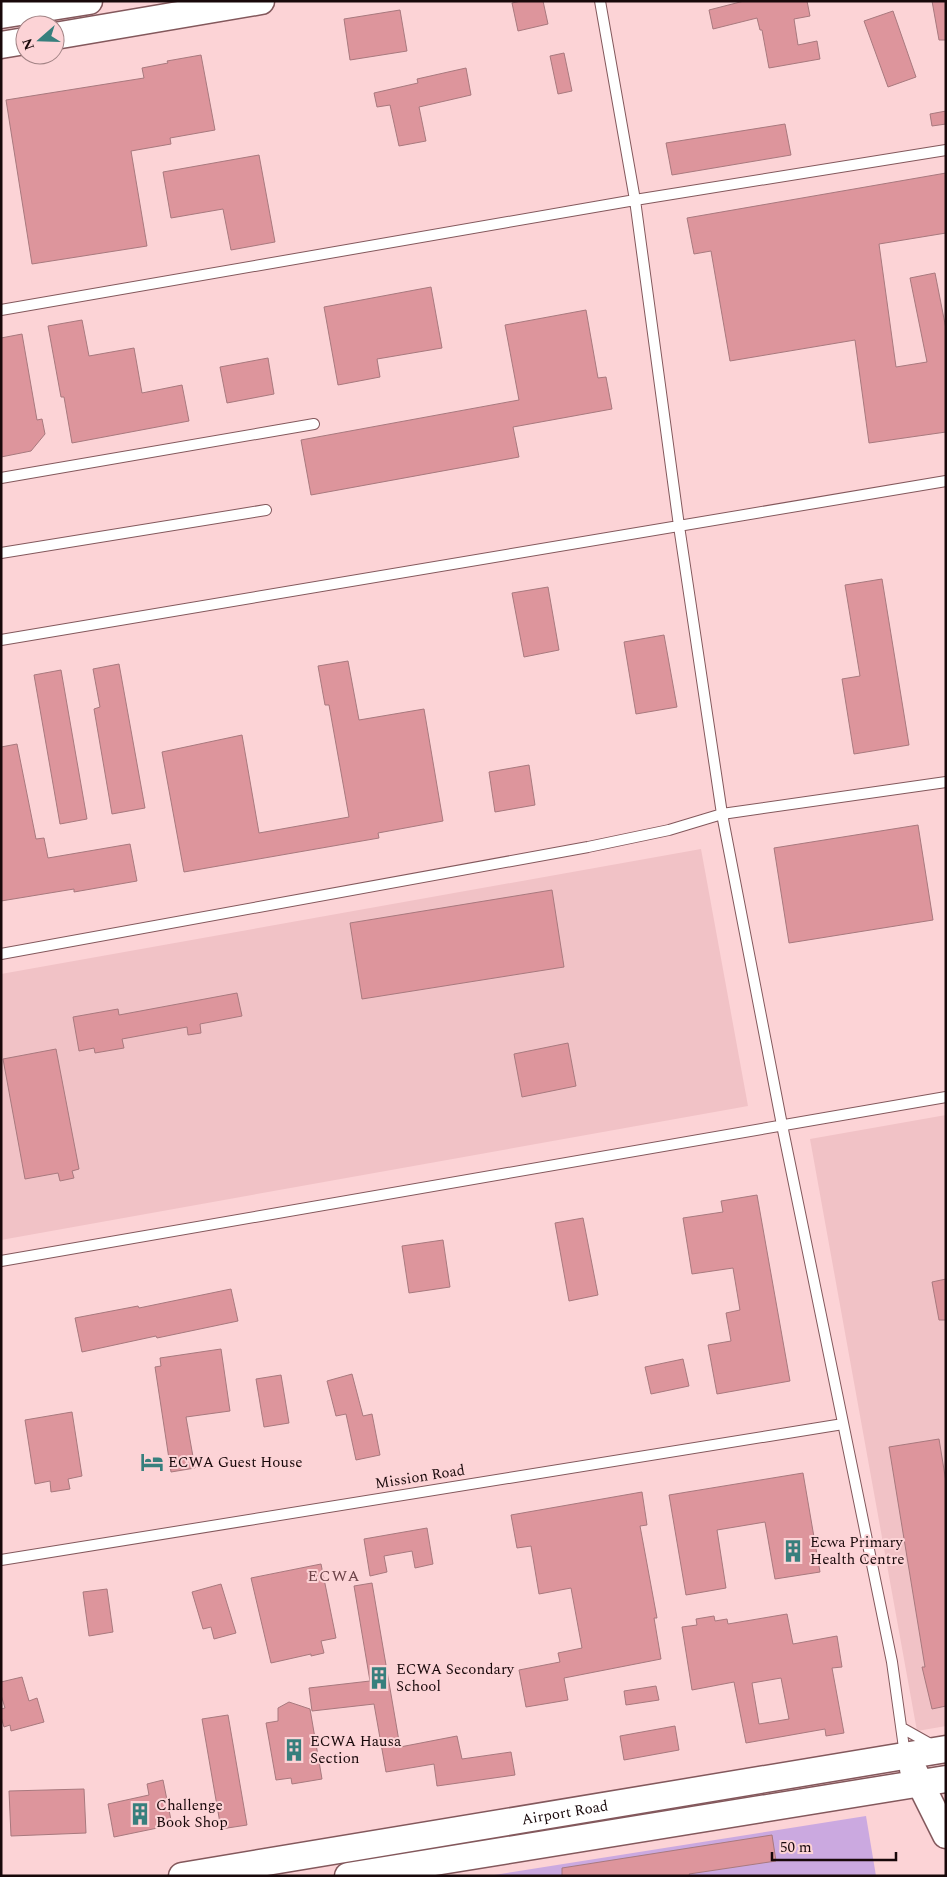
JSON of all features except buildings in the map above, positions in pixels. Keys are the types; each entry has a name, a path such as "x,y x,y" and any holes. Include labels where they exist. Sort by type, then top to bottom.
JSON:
{"main road":[{"path":"1,15 89,1"},
{"path":"65,34 262,1"},
{"path":"1,45 15,43"},
{"name":"Airport Road","path":"182,1876 905,1756 944,1752"},
{"path":"905,1756 946,1835"},
{"name":"Airport Road","path":"348,1876 946,1779"}],"lane":[{"path":"600,1 635,200 679,526 722,814 782,1125 892,1662 905,1756"},
{"path":"1,310 635,200 946,150"},
{"path":"1,478 314,424"},
{"path":"1,640 946,481"},
{"path":"1,553 266,510"},
{"path":"1,954 588,847 669,830 722,814 946,782"},
{"path":"1,1261 946,1097"},
{"name":"Mission Road","path":"1,1560 843,1424"},
{"path":"902,1728 944,1752"}],"shaded area":[{"path":"701,849 748,1106 1,1240 1,974"},
{"path":"946,1115 946,1726 917,1731 810,1139"},
{"path":"866,1816 876,1876 488,1876"}],"place":[{"name":"ECWA Guest House","path":"152,1462"},
{"name":"Ecwa Primary Health Centre","path":"793,1551"},
{"name":"ECWA Secondary School","path":"379,1678"},
{"name":"ECWA Hausa Section","path":"294,1750"},
{"name":"Challenge Book Shop","path":"140,1814"}],"district":[{"name":"ECWA","path":"334,1576"}]}
